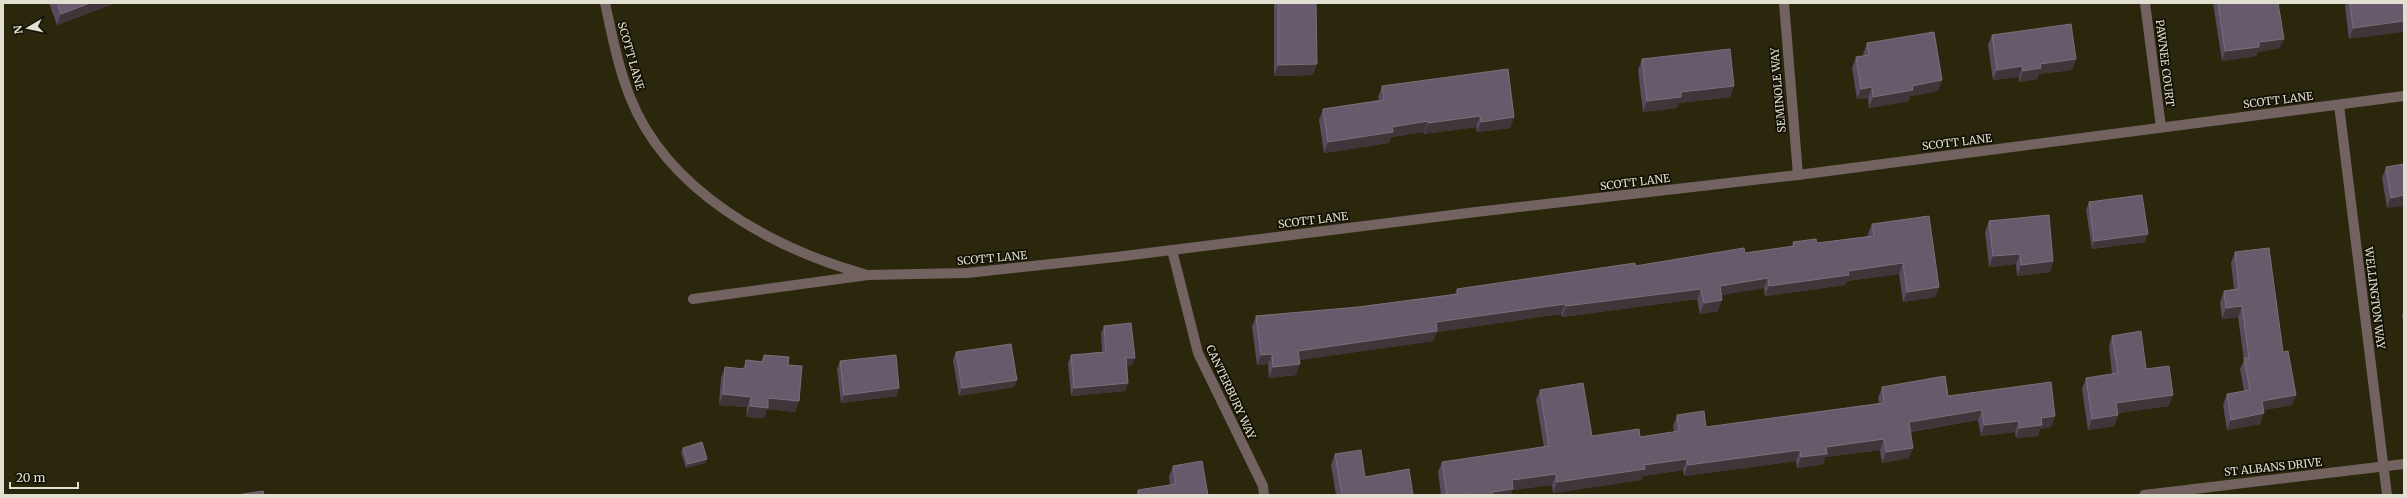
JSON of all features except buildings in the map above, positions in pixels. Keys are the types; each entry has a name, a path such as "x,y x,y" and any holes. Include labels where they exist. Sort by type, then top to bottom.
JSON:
{"street":[{"name":"SCOTT LANE","path":"605,3 614,44 631,98 660,149 679,170 723,208 773,239 826,263 868,275"},
{"name":"SEMINOLE WAY","path":"1784,3 1798,174"},
{"name":"PAWNEE COURT","path":"2145,3 2161,127"},
{"name":"SCOTT LANE","path":"693,299 868,275 967,273 1172,250 1798,174 2404,96"},
{"name":"WELLINGTON WAY","path":"2339,104 2388,495"},
{"name":"CANTERBURY WAY","path":"1172,250 1198,353 1263,486 1264,495"},
{"name":"ST ALBANS DRIVE","path":"2144,495 2404,464"}]}
